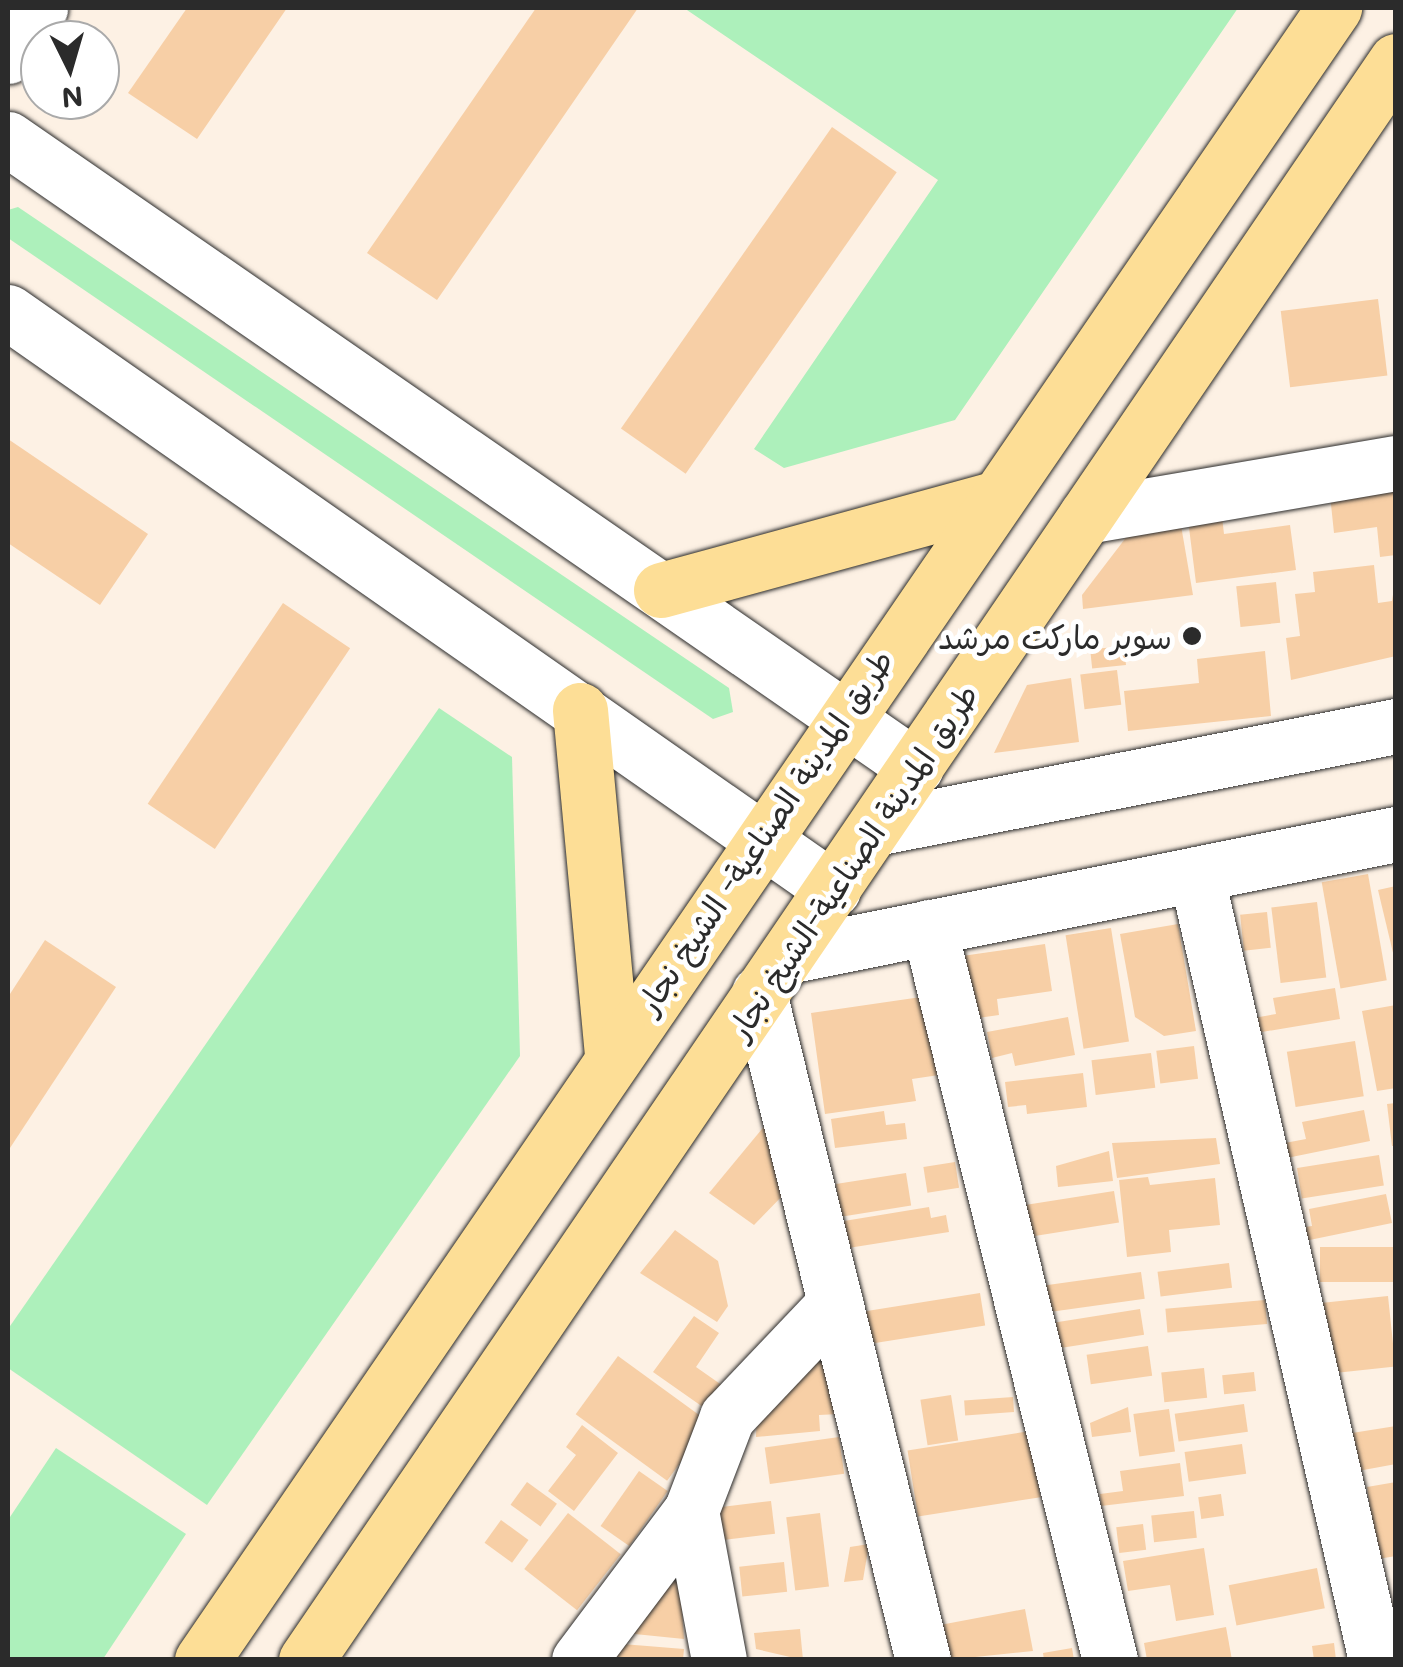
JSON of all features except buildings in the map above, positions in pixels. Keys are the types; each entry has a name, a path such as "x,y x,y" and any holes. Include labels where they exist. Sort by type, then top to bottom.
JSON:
{"main road":[{"name":"طريق المدينة الصناعية- الشيخ نجار","path":"202,1660 759,834 1334,8"},
{"name":"طريق المدينة الصناعية-الشيخ نجار","path":"306,1660 1396,61"},
{"path":"662,590 991,500"},
{"path":"580,710 612,1053"}],"street":[{"path":"8,56 40,8"},
{"path":"8,138 916,767"},
{"path":"8,312 833,889"},
{"path":"1086,516 1396,463"},
{"path":"874,828 1396,726"},
{"path":"923,1660 835,1303 773,975 929,928 1396,834"},
{"path":"1196,874 1376,1660"},
{"path":"929,928 1110,1660"},
{"path":"579,1660 690,1511 728,1417 835,1303"},
{"path":"690,1511 719,1660"}],"green space":[{"path":"684,8 1238,8 955,420 784,468 754,449 938,180"},
{"path":"18,207 729,688 733,712 713,719 8,238 8,210"},
{"path":"439,708 512,757 520,1056 207,1505 8,1368 8,1329"},
{"path":"56,1448 186,1534 103,1659 8,1659 8,1520"}],"place":[{"name":"سوبر ماركت مرشد","path":"1192,636"}]}
